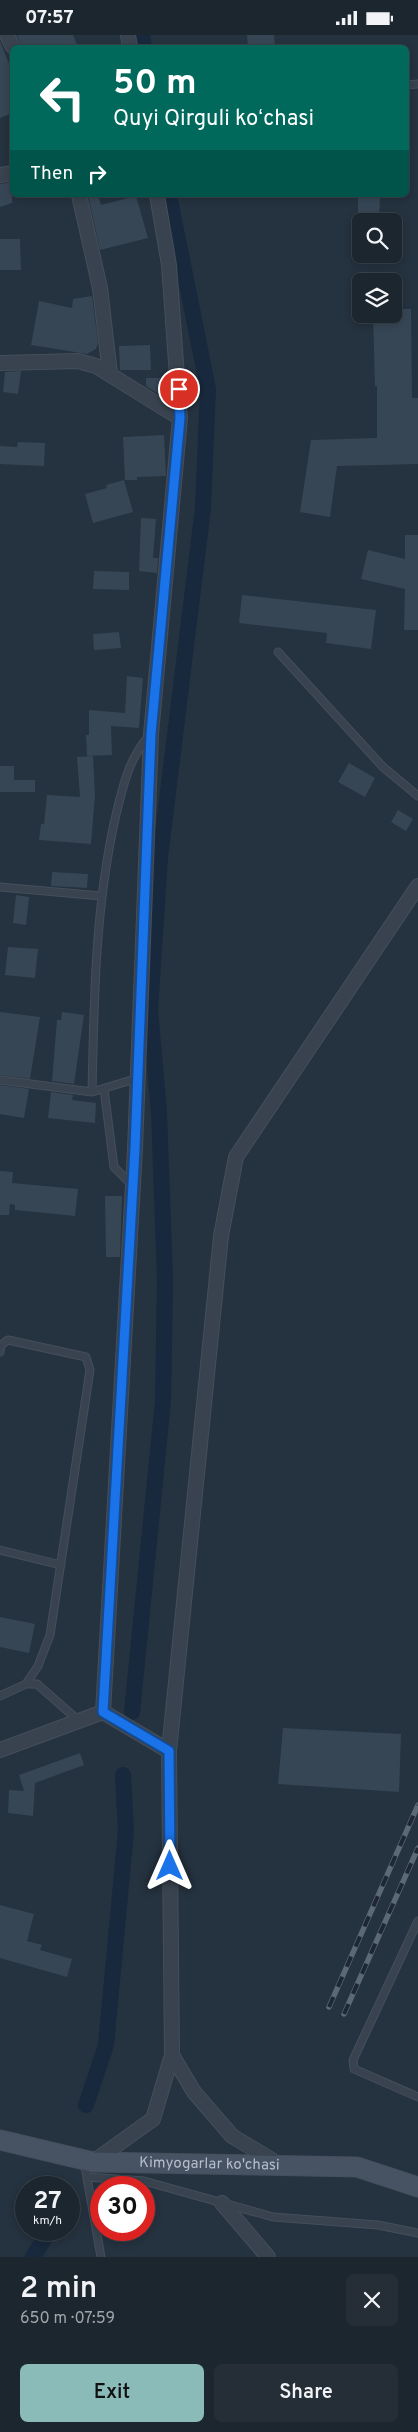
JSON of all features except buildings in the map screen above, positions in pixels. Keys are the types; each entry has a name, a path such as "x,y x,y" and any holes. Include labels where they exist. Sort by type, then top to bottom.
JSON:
{"street":[{"path":"78,197 100,288 110,374"},
{"path":"103,1712 133,1186 151,734 180,418 169,265 157,197"},
{"path":"0,363 78,361 96,366 180,418"},
{"path":"88,2167 153,2119 172,2055 169,1751 221,1236 236,1157 418,886"},
{"path":"103,1712 169,1751"},
{"path":"0,1750 103,1712"},
{"path":"172,2055 194,2092 232,2136 280,2165"},
{"name":"Kimyogarlar ko'chasi","path":"0,2140 88,2167 280,2165 357,2167 418,2187"},
{"path":"222,2203 268,2257"}],"lane":[{"path":"278,652 383,767 418,796"},
{"path":"92,1092 94,998 101,896 123,783 138,748 151,734"},
{"path":"0,887 101,896"},
{"path":"0,1081 92,1092 138,1079"},
{"path":"104,1089 114,1167 133,1186"},
{"path":"0,1352 1,1345 8,1340 86,1357 90,1370 50,1635 38,1666 26,1684"},
{"path":"0,1550 61,1565"},
{"path":"0,1696 26,1684 37,1684 79,1721"},
{"path":"418,1921 352,2060 354,2069 418,2097"},
{"path":"101,2257 88,2167 273,2217 378,2225 418,2233"}],"waterway":[{"path":"142,35 144,45"},
{"path":"132,1712 163,1401 165,1280 159,1112 150,1010 160,857 203,508 208,389 169,197"},
{"path":"86,2105 106,2045 126,1831 123,1775"},
{"path":"33,2257 43,2241"}],"railway":[{"path":"329,2007 418,1805"},
{"path":"344,2014 418,1848"}],"route":[{"path":"170,1866 169,1751 103,1712 135,1149 151,734 180,418 179,389"}]}
